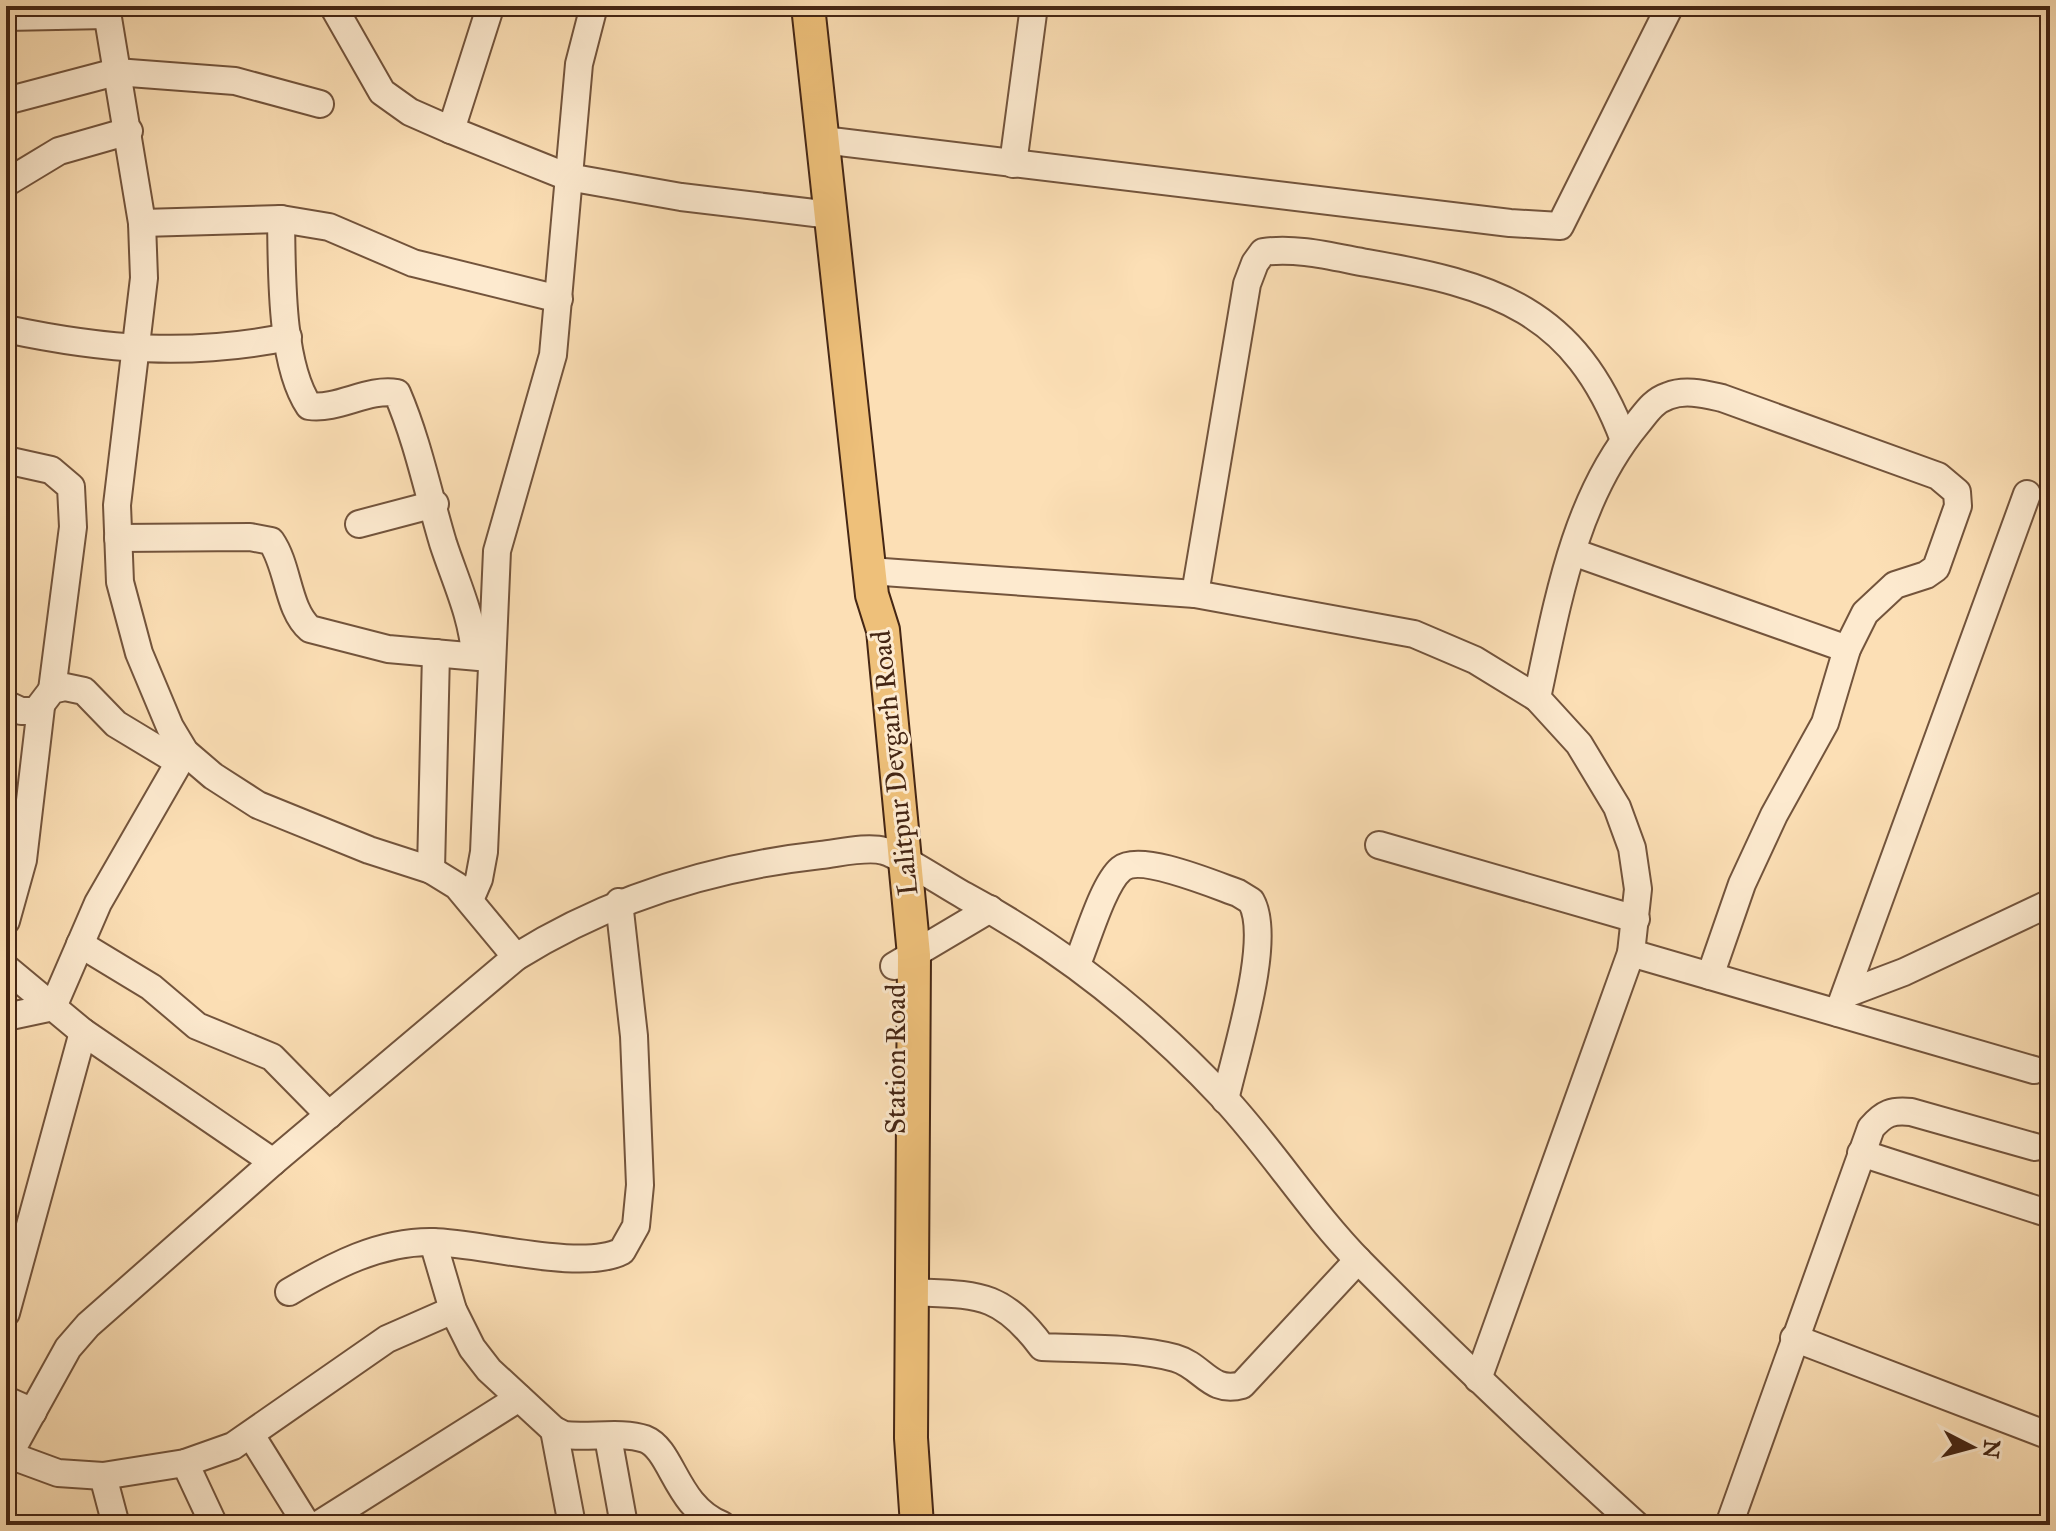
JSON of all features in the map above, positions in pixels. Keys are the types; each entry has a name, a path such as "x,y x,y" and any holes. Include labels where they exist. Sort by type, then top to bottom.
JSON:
{"main road":[{"name":"Lalitpur Devgarh Road","path":"808,6 870,583 883,630 904,961 912,1292 911,1438 917,1525"},
{"name":"Station Road","path":"901,1525 894,1328 904,961"}],"street":[{"path":"333,6 382,92 410,112 451,130 568,177 681,197 831,215"},
{"path":"470,900 479,879 484,852 483,657 497,551 505,513 543,396 559,299 579,64 594,6"},
{"path":"1013,164 1034,6"},
{"path":"823,140 1510,223 1560,226 1670,6"},
{"path":"6,17 107,10 142,223 144,278 117,505 120,582 139,653 182,757"},
{"path":"451,130 489,11"},
{"path":"6,101 116,72 235,81 320,104"},
{"path":"6,183 59,151 129,131"},
{"path":"142,223 281,219 329,227 413,263 559,299"},
{"path":"281,219 288,337 300,393 309,406 327,408 383,391 397,393 435,504 442,539 483,657"},
{"path":"1195,594 1247,284 1263,252 1308,253 1444,276 1512,301 1546,325 1600,383 1624,440"},
{"path":"6,329 135,350 206,350 288,337"},
{"path":"1537,698 1573,552 1587,509 1624,440 1654,403 1669,395 1704,394 1949,483 1957,492 1958,506 1942,558 1926,575 1895,585 1878,596 1865,613 1847,649 1825,723 1767,828 1742,884 1710,976"},
{"path":"6,460 51,470 71,487 73,527 23,860 6,921"},
{"path":"1842,1003 2027,494"},
{"path":"359,524 435,504"},
{"path":"118,538 250,537 271,541 281,555 301,621 310,629 388,649 483,657"},
{"path":"1573,552 1847,649"},
{"path":"870,583 1195,594 1414,634 1475,660 1537,698 1579,744 1617,807 1632,848 1638,889 1631,953 1478,1379"},
{"path":"431,870 436,653"},
{"path":"6,704 21,711 36,711 46,698 65,687 84,691 116,724 182,757 258,805 369,850 431,870 457,886 516,957"},
{"path":"53,1007 98,903 182,757"},
{"path":"1379,845 1636,919"},
{"path":"453,1310 387,1339 325,1379 233,1446 185,1463 103,1476 58,1473 7,1458 68,1348 88,1325 273,1162 516,957 557,932 619,902 729,870 777,860 895,857 990,909 1077,964 1225,1100 1358,1260 1478,1379 1636,1525"},
{"path":"1077,964 1109,886 1121,869 1135,863 1209,883 1251,901 1260,928 1257,959 1225,1100"},
{"path":"289,1292 328,1269 402,1244 433,1242 596,1260 622,1251 636,1226 640,1185 634,1036 619,902"},
{"path":"1842,1003 2050,903"},
{"path":"904,961 990,909"},
{"path":"80,944 151,987 197,1026 272,1057 329,1115"},
{"path":"1631,953 1710,976 1842,1003 2034,1070"},
{"path":"6,968 83,1032 273,1162"},
{"path":"6,1017 53,1007"},
{"path":"6,1313 83,1032"},
{"path":"1729,1525 1871,1128 1893,1110 2035,1147"},
{"path":"1861,1153 2050,1214"},
{"path":"433,1242 453,1310 489,1370 554,1430 586,1438 646,1440 659,1449 687,1500 702,1515 722,1525"},
{"path":"912,1292 983,1296 1012,1312 1042,1347 1178,1359 1215,1386 1228,1389 1242,1385 1358,1260"},
{"path":"1794,1338 2050,1436"},
{"path":"318,1525 519,1398"},
{"path":"6,1400 33,1412"},
{"path":"554,1430 572,1525"},
{"path":"251,1435 307,1525"},
{"path":"608,1437 624,1525"},
{"path":"185,1463 214,1525"},
{"path":"103,1476 116,1525"}]}
